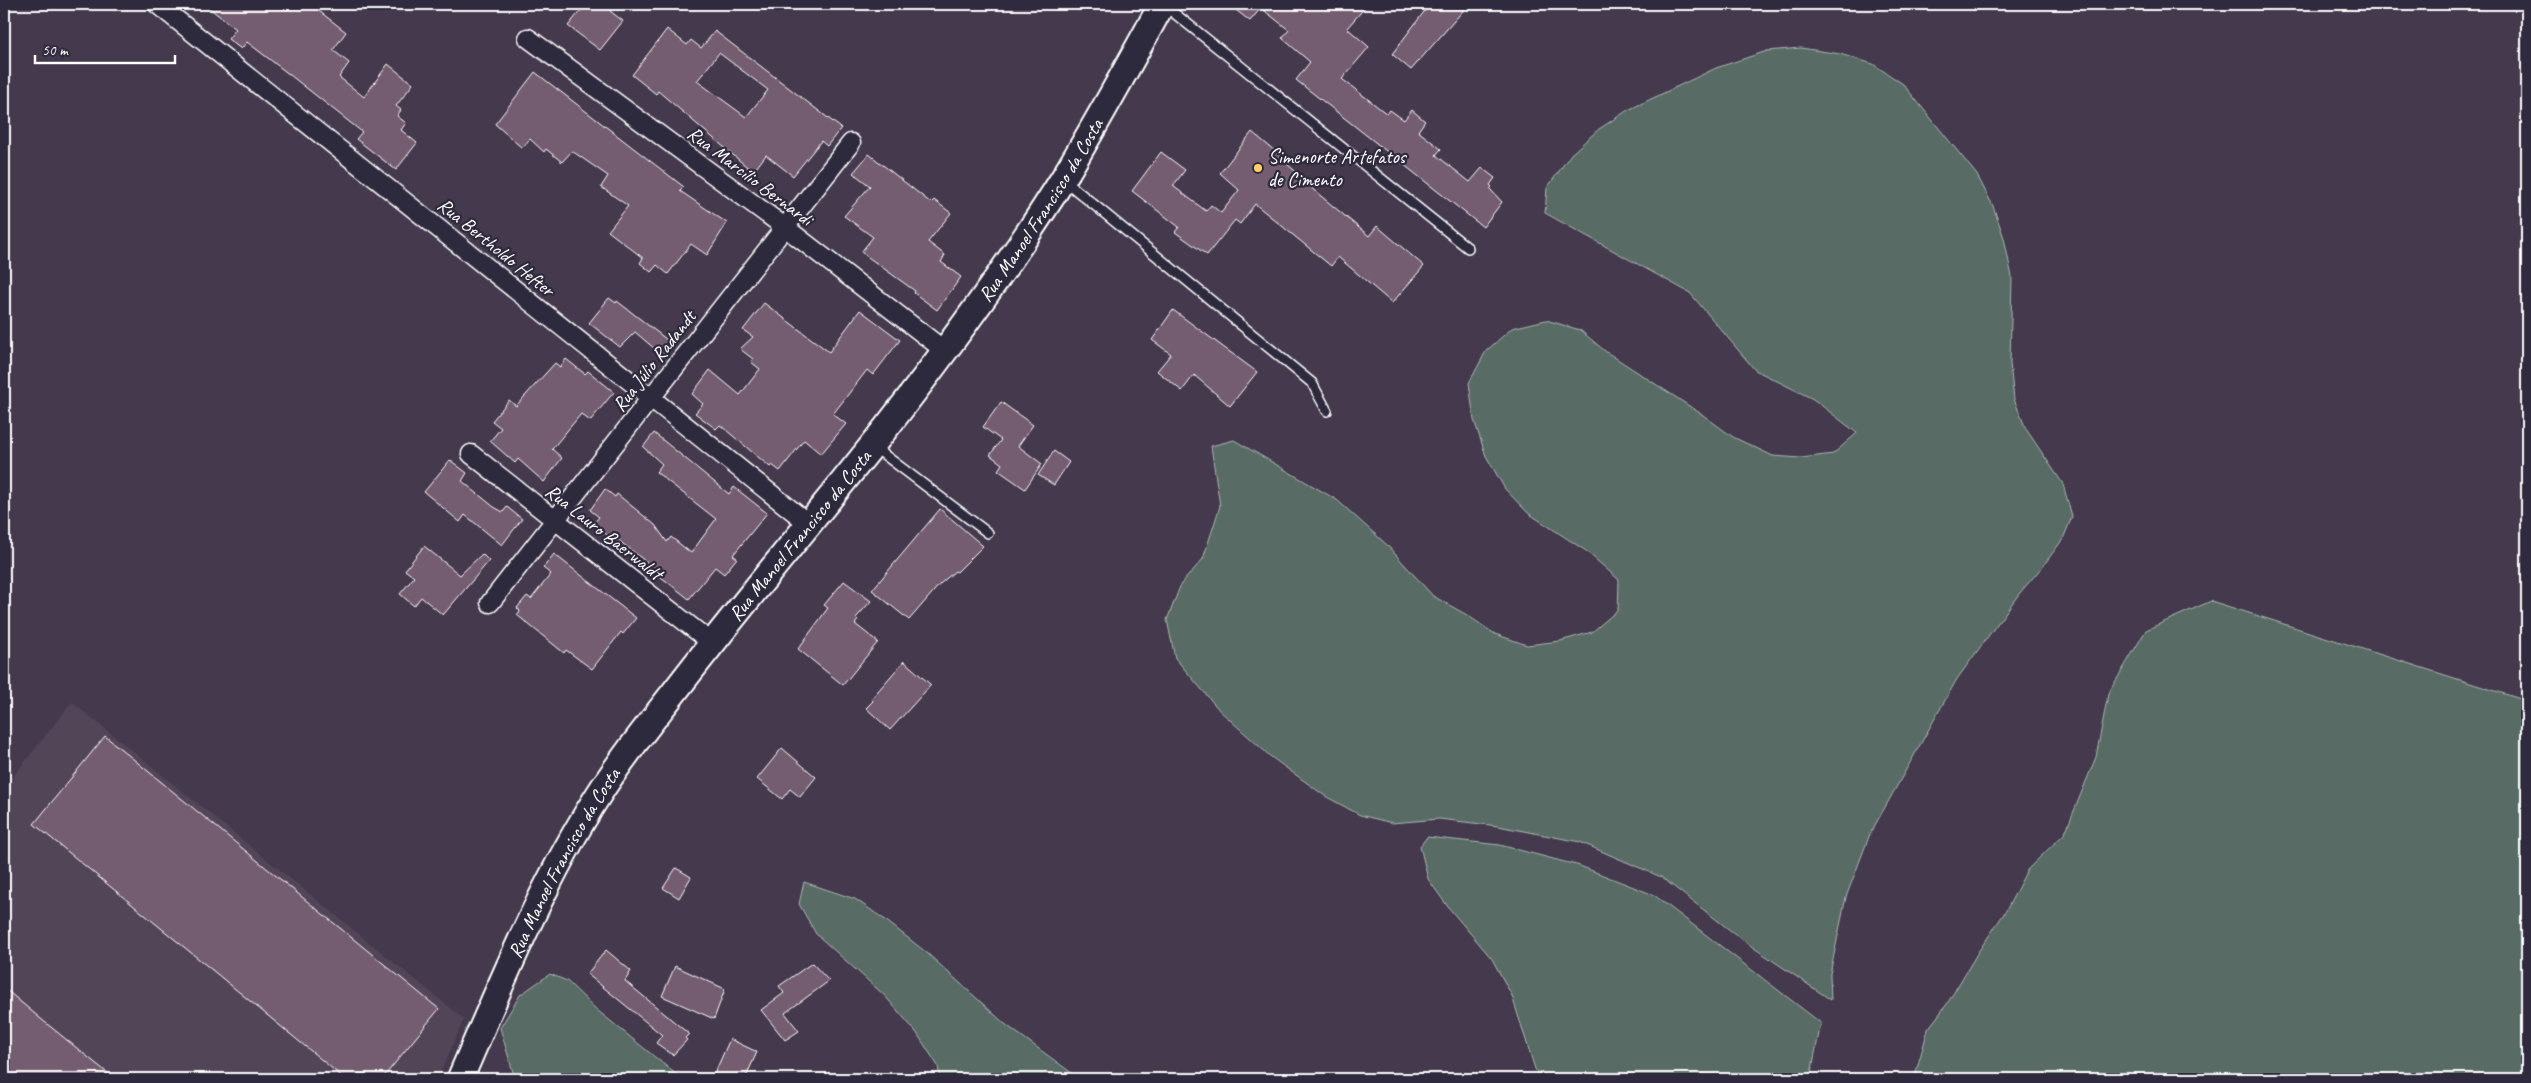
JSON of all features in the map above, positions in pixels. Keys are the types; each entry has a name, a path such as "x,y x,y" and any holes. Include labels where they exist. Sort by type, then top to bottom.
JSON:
{"main road":[{"name":"Rua Manoel Francisco da Costa","path":"460,1079 515,952 577,831 630,750 712,643 872,445 945,351 996,280 1062,179 1118,85 1162,4"}],"street":[{"name":"Rua Bertholdo Hefter","path":"157,4 809,524"},
{"name":"Rua Marcílio Bernardi","path":"528,38 786,228 945,351"},
{"name":"Rua Júlio Radandt","path":"490,603 851,143"},
{"name":"Rua Lauro Baerwaldt","path":"471,454 712,643"}],"lane":[{"path":"1162,4 1468,248"},
{"path":"1062,179 1312,383 1327,410"},
{"path":"872,445 988,533"}],"shaded area":[{"path":"72,702 464,1019 438,1079 4,1079 4,788"}],"green space":[{"path":"1801,48 1840,54 1873,64 1903,84 1977,175 1993,206 2004,238 2012,277 2010,364 2014,399 2026,429 2063,484 2072,517 2063,539 2019,594 1957,679 1870,834 1846,897 1830,974 1831,1000 1748,944 1661,877 1580,842 1498,826 1439,819 1392,823 1360,815 1325,796 1271,757 1220,711 1175,658 1167,620 1181,584 1203,559 1220,506 1211,446 1234,440 1337,500 1386,544 1433,596 1467,615 1495,634 1527,645 1560,641 1592,632 1618,610 1619,580 1586,551 1528,513 1505,489 1486,456 1474,420 1469,383 1486,351 1512,328 1546,320 1580,330 1605,351 1703,415 1733,437 1773,456 1801,458 1833,454 1857,433 1813,399 1755,370 1690,293 1545,213 1547,188 1571,154 1599,129 1628,110 1716,68 1767,51"},
{"path":"2211,601 2527,701 2527,1079 1914,1079 1928,1029 1947,1004 1978,952 2007,909 2027,870 2065,833 2096,757 2108,694 2146,630"},
{"path":"1427,837 1500,845 1580,866 1654,895 1821,1023 1810,1079 1541,1079 1535,1069 1512,996 1492,959 1448,907 1428,879 1420,846"},
{"path":"804,882 855,899 884,919 927,953 1005,1024 1080,1079 940,1079 938,1066 916,1032 885,996 816,934 799,904"},
{"path":"550,974 567,981 597,1010 682,1079 515,1079 500,1028 520,995"}],"building":[{"path":"204,4 310,4 346,32 333,50 349,63 339,77 364,97 388,64 413,84 396,106 401,110 397,116 406,123 401,130 417,143 396,170 356,139 362,132 290,75 247,42 241,49 228,39 236,29"},
{"path":"586,4 615,4 610,11 623,21 600,50 568,26"},
{"path":"1228,4 1368,4 1347,28 1369,47 1342,79 1387,114 1390,110 1404,120 1412,110 1425,121 1418,131 1441,149 1436,155 1470,182 1482,168 1495,178 1490,185 1492,187 1490,189 1502,202 1483,227 1296,80 1310,62 1282,38 1289,30 1261,8 1250,21"},
{"path":"1430,4 1469,4 1411,70 1392,54"},
{"path":"667,29 687,45 691,40 701,48 715,31 841,128 827,146 821,141 793,176 766,155 753,172 658,91 656,94 632,75","holes":["719,53 768,90 746,117 697,81"]},
{"path":"535,72 684,187 680,191 727,223 707,255 691,244 668,274 657,265 651,272 640,263 643,258 608,231 628,206 601,187 608,176 572,151 562,162 546,149 544,152 530,139 522,148 495,124"},
{"path":"1252,132 1287,161 1287,164 1300,175 1298,177 1369,236 1377,226 1424,266 1392,303 1338,257 1331,266 1255,204 1240,224 1235,220 1207,255 1175,232 1179,227 1132,191 1161,152 1185,170 1173,186 1206,211 1211,205 1221,213 1239,190 1220,173"},
{"path":"869,154 931,203 934,200 951,213 928,242 945,255 941,262 961,277 937,310 914,293 915,291 861,252 873,237 844,216 870,186 853,173"},
{"path":"609,298 616,303 617,301 671,343 662,355 635,332 620,347 589,323"},
{"path":"764,303 829,352 860,310 900,340 873,375 867,370 833,414 846,424 821,454 804,440 780,471 772,465 770,467 720,425 716,429 695,413 703,404 692,394 710,370 740,395 760,369 751,362 753,359 740,349 753,337 743,330"},
{"path":"1173,310 1257,372 1230,406 1194,375 1182,391 1157,371 1171,354 1152,340"},
{"path":"566,359 585,374 588,371 614,392 590,421 581,414 552,449 562,458 544,482 518,459 515,463 490,441 501,428 492,421 509,400 516,406 555,363 560,367"},
{"path":"1001,402 1033,425 1018,446 1042,464 1025,489 998,470 1002,464 990,455 1001,440 983,427"},
{"path":"654,433 729,494 734,487 767,513 733,555 737,558 724,574 715,567 689,599 647,566 649,564 618,540 616,542 593,524 599,517 590,510 605,489 615,497 617,494 655,525 667,542 671,537 691,553 716,519 656,472 662,464 643,447"},
{"path":"1054,451 1069,462 1054,485 1038,475"},
{"path":"450,460 467,473 462,481 494,507 503,512 507,507 522,519 502,545 465,515 460,522 424,492"},
{"path":"940,509 983,546 957,572 955,571 940,584 909,620 872,590"},
{"path":"424,546 460,575 482,554 489,561 443,615 421,597 414,606 400,594 414,577 405,570"},
{"path":"554,554 636,618 623,634 621,632 592,669 566,650 564,653 517,615 520,611 517,608 527,596 531,599 551,574 543,568"},
{"path":"844,581 871,601 856,618 858,620 855,624 878,642 843,685 798,649 828,608 824,605"},
{"path":"904,661 931,685 890,730 866,708 873,701 871,699"},
{"path":"105,736 439,1009 382,1079 345,1079 34,824"},
{"path":"782,748 816,777 800,797 790,789 782,799 757,779"},
{"path":"676,868 691,877 679,898 663,888"},
{"path":"606,950 631,971 625,981 689,1034 685,1038 687,1040 673,1055 656,1043 662,1035 587,974"},
{"path":"812,963 829,981 785,1013 799,1031 785,1040 761,1010 784,993 779,986"},
{"path":"675,966 725,989 714,1019 662,996"},
{"path":"4,988 41,1019 115,1079 4,1079"},
{"path":"730,1039 757,1052 745,1079 712,1079"}],"place":[{"name":"Simenorte Artefatos de Cimento","path":"1258,168"}]}
